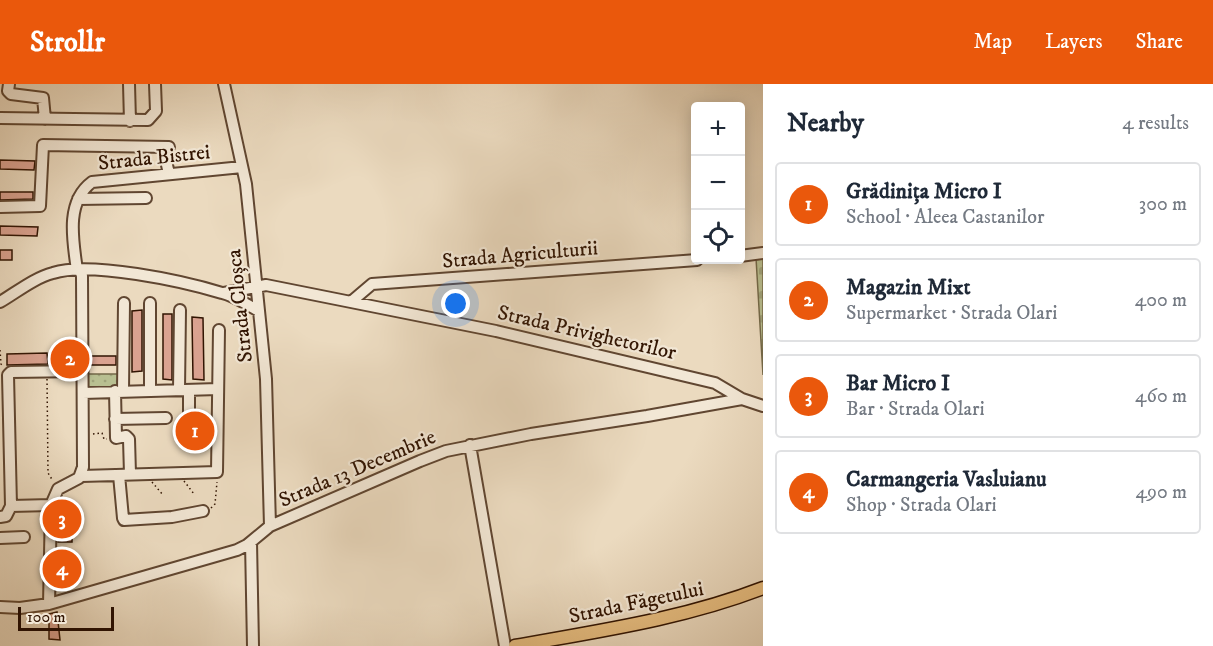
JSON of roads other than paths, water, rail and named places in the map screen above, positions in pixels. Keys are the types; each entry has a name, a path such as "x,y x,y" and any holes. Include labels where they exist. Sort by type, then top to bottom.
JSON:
{"main road":[{"name":"Strada Făgetului","path":"515,646 682,614 738,598 763,588"}],"street":[{"path":"9,84 8,91 11,94 43,98 45,119"},
{"path":"129,84 130,121"},
{"path":"0,118 148,120 156,111 155,84"},
{"name":"Strada Cloșca","path":"224,84 246,184 266,379 270,526"},
{"path":"0,207 40,206 43,145 166,147 169,174"},
{"name":"Strada Bistrei","path":"82,476 82,276 78,270 73,228 78,198 85,187 92,182 243,167"},
{"path":"78,198 146,198"},
{"path":"745,255 763,253"},
{"name":"Strada Agriculturii","path":"352,301 372,284 691,260"},
{"path":"0,302 45,276 61,271 78,270 142,275 224,293 259,311"},
{"name":"Strada Privighetorilor","path":"224,293 266,285 496,331 715,382 742,399 763,406"},
{"path":"238,300 247,297 256,287"},
{"path":"124,303 119,391 115,419 116,438 126,436 129,439 123,518 124,520 172,517 203,512"},
{"path":"150,303 150,391"},
{"path":"180,310 184,390 189,415"},
{"path":"50,604 51,505 58,489 82,476 217,472 219,330"},
{"path":"0,517 6,516 11,507 6,376 82,371"},
{"path":"83,393 218,389"},
{"name":"Strada 13 Decembrie","path":"0,607 20,608 50,604 237,550 270,526 420,460 470,445 742,399"},
{"path":"115,419 166,418"},
{"path":"470,445 505,646"},
{"path":"11,507 51,505"},
{"path":"0,538 24,537"},
{"path":"251,542 253,646"}],"place":[{"name":"Magazin Mixt","path":"70,359"},
{"name":"Grădinița Micro I","path":"195,431"},
{"name":"Bar Micro I","path":"62,519"},
{"name":"Carmangeria Vasluianu","path":"62,569"}]}
